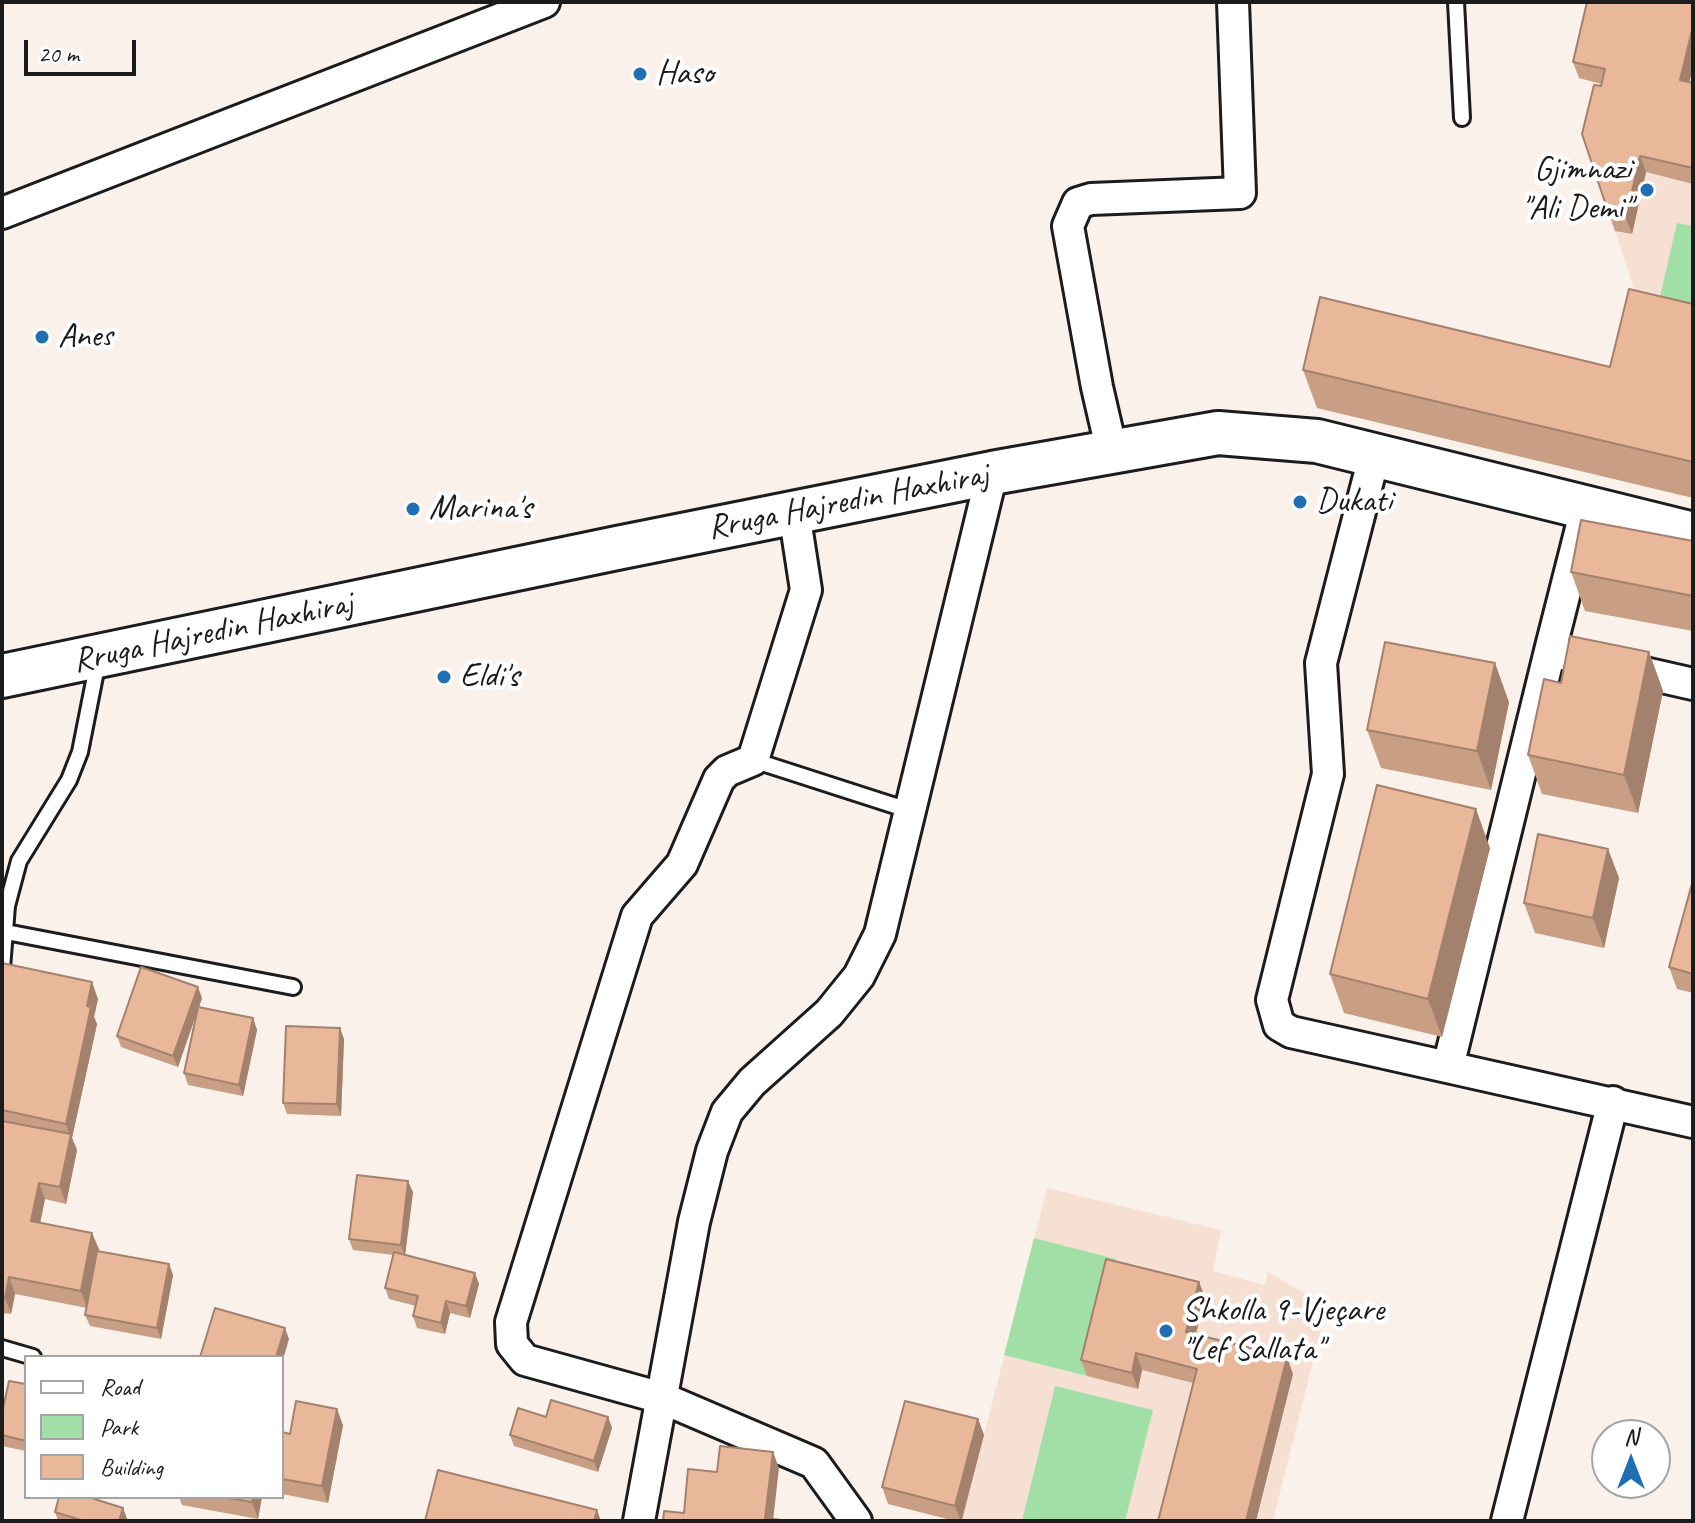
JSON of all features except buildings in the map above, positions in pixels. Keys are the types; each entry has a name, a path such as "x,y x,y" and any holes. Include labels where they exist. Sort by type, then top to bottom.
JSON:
{"street":[{"path":"2,213 544,2"},
{"path":"1112,452 1073,262 1068,226 1071,214 1078,203 1091,199 1240,193 1233,2"},
{"name":"Rruga Hajredin Haxhiraj","path":"2,676 794,512 1218,433 1317,441 1693,534"},
{"path":"1374,457 1321,663 1328,774 1272,1000 1279,1025 1291,1032 1693,1122"},
{"path":"639,1521 694,1222 712,1151 727,1112 752,1082 829,1013 859,976 880,934 992,473"},
{"path":"1448,1067 1587,508"},
{"path":"794,512 806,590 753,760 727,771 719,779 682,864 637,916 511,1322 512,1344 525,1360 662,1398 814,1463 856,1521"},
{"path":"1550,651 1693,684"},
{"path":"1507,1521 1613,1102"}],"lane":[{"path":"1456,2 1462,118"},
{"path":"2,968 7,906 19,861 69,780 80,752 99,657"},
{"path":"753,760 908,810"},
{"path":"6,932 293,987"},
{"path":"2,1348 26,1355"}],"shaded area":[{"name":"Gjimnazi \"Ali Demi\"","path":"1693,2 1693,326 1642,314 1582,129 1594,82 1579,78"},
{"name":"Shkolla 9-Vjeçare \"Lef Sallata\"","path":"1047,1188 1221,1230 1213,1271 1265,1285 1268,1272 1327,1306 1273,1521 962,1521"}],"green space":[{"path":"1677,223 1693,226 1693,308 1659,301"},
{"path":"1034,1238 1116,1259 1087,1376 1004,1355"},
{"path":"1055,1386 1153,1410 1125,1521 1022,1521"}],"place":[{"name":"Haso","path":"640,74"},
{"name":"Gjimnazi \"Ali Demi\"","path":"1647,190"},
{"name":"Anes","path":"42,337"},
{"name":"Dukati","path":"1300,502"},
{"name":"Marina's","path":"413,509"},
{"name":"Eldi's","path":"444,677"},
{"name":"Shkolla 9-Vjeçare \"Lef Sallata\"","path":"1166,1331"}]}
